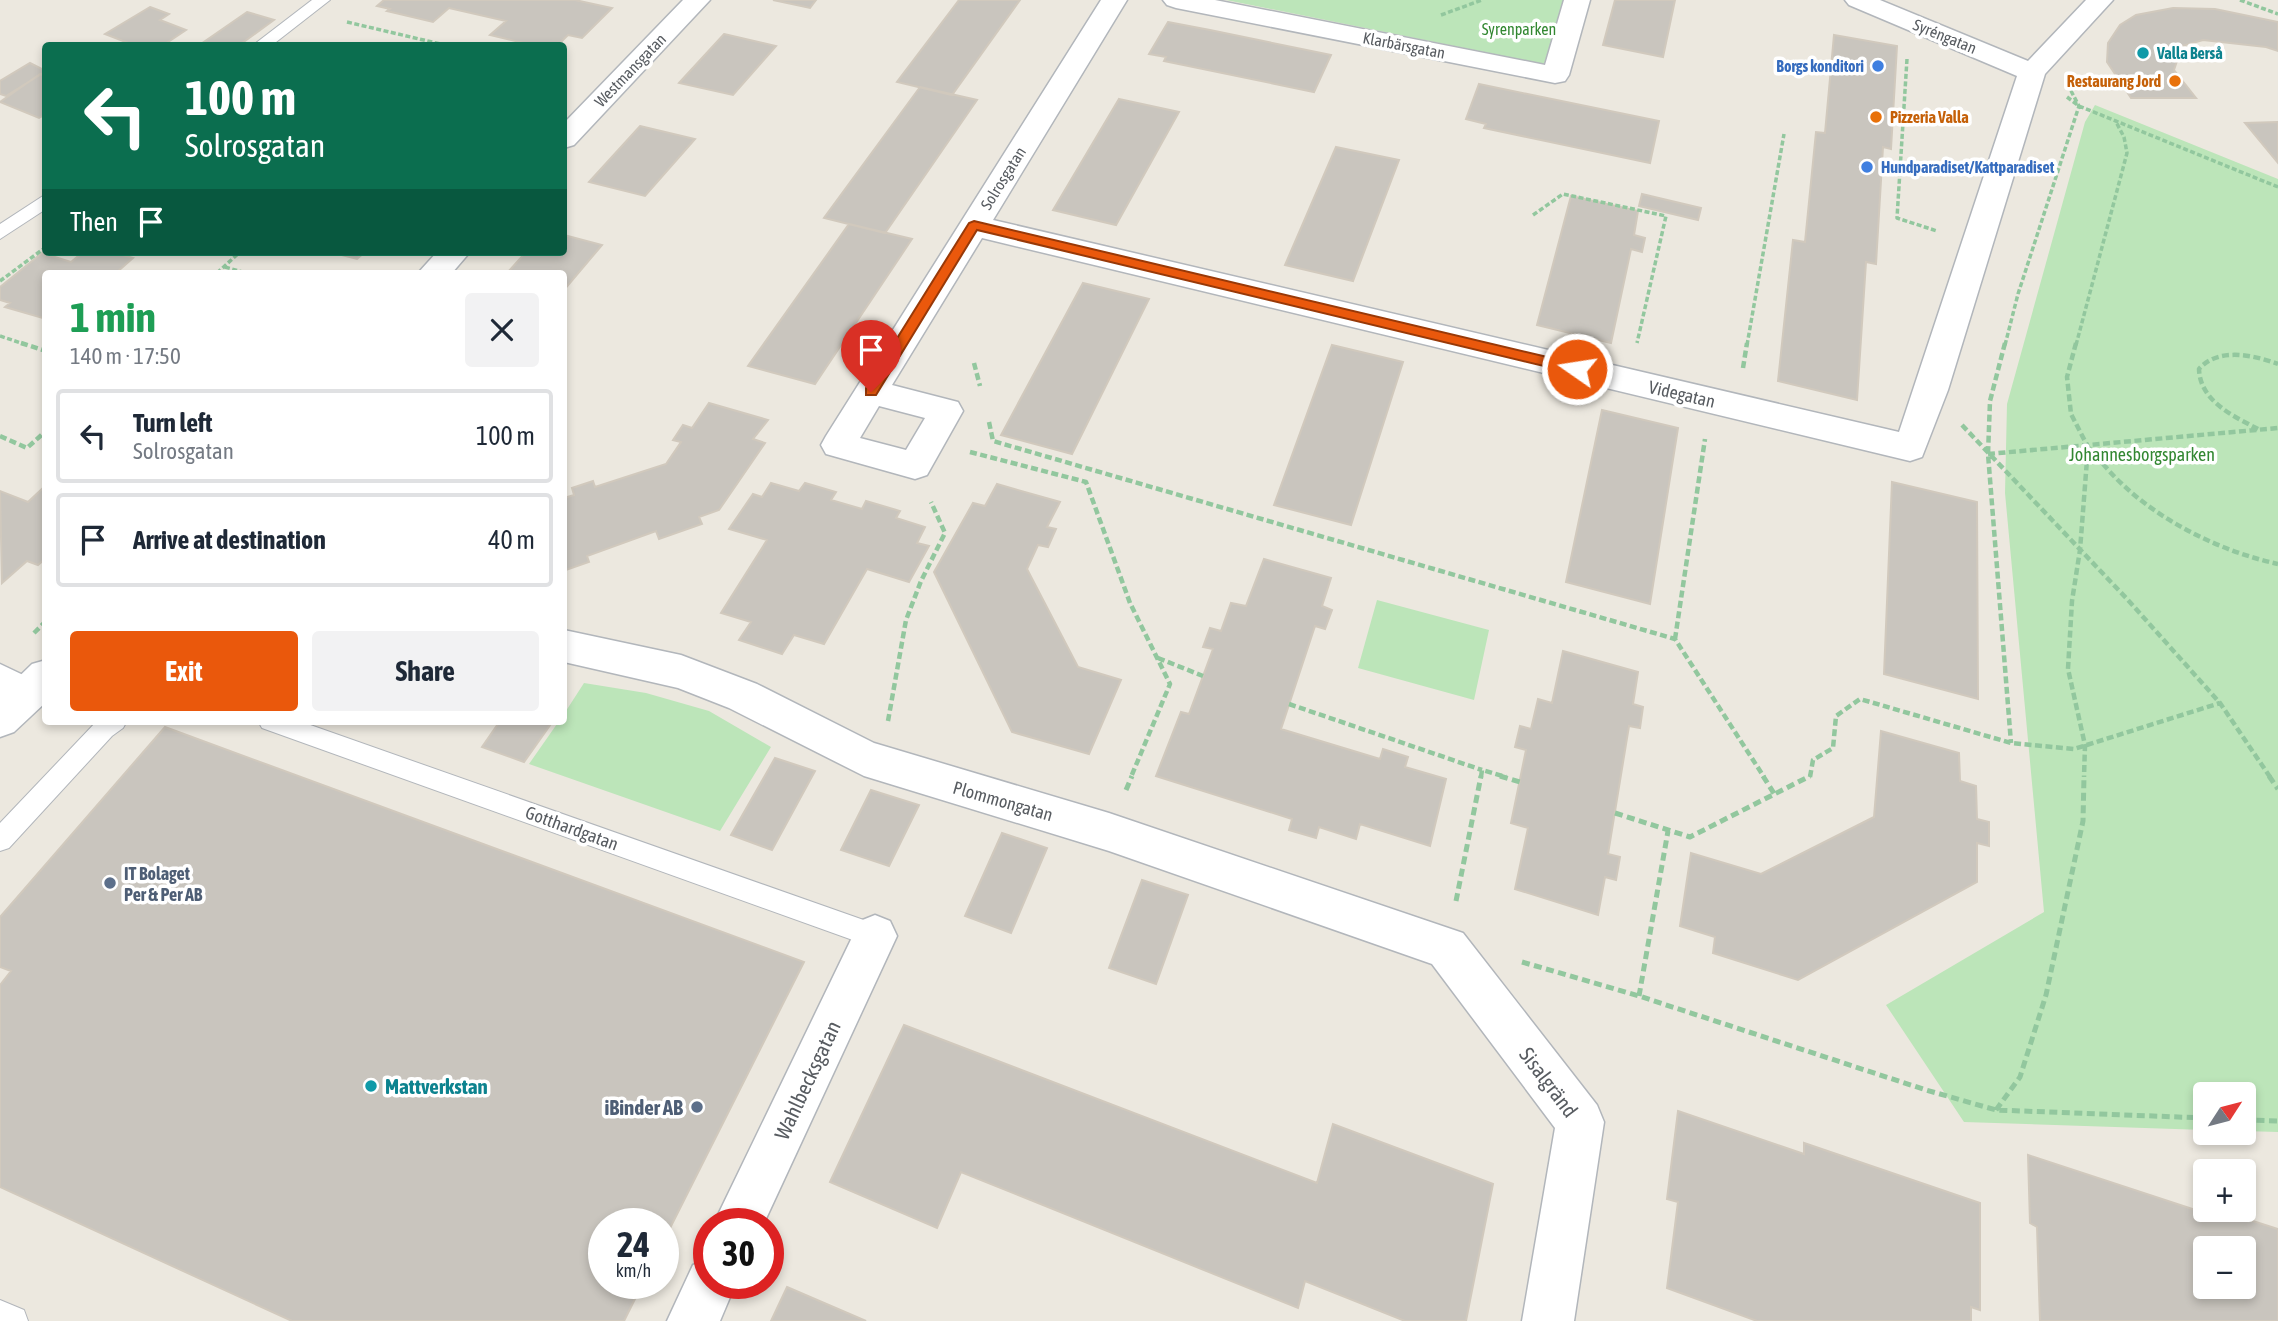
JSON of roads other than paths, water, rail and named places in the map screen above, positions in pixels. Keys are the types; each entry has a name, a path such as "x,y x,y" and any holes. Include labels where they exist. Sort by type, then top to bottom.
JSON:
{"street":[{"name":"Solrosgatan","path":"871,392 946,411 922,454 838,445 1114,0"},
{"name":"Klarbärsgatan","path":"1176,0 1555,75 1577,0"},
{"name":"Syréngatan","path":"1858,0 2032,72"},
{"name":"Videgatan","path":"974,226 1910,449 2032,72 2100,0"},
{"name":"Westmansgatan","path":"567,136 691,1"},
{"path":"437,270 450,256"},
{"name":"Plommongatan","path":"567,647 681,672 743,696 864,758 1109,832 1447,948"},
{"name":"Wahlbecksgatan","path":"746,1208 875,936"},
{"name":"Sisalgränd","path":"1447,948 1580,1122 1548,1321"},
{"path":"693,1321 703,1299"}],"lane":[{"path":"265,42 322,0"},
{"path":"0,233 42,203"},
{"path":"0,840 110,725"},
{"name":"Gotthardgatan","path":"281,725 875,936"},
{"path":"0,1315 13,1321"}],"place":[{"name":"Valla Berså","path":"2143,53"},
{"name":"Borgs konditori","path":"1878,66"},
{"name":"Restaurang Jord","path":"2175,81"},
{"name":"Pizzeria Valla","path":"1876,117"},
{"name":"Hundparadiset/Kattparadiset","path":"1867,167"},
{"name":"IT Bolaget Per & Per AB","path":"110,883"},
{"name":"Mattverkstan","path":"371,1086"},
{"name":"iBinder AB","path":"697,1107"}],"park label":[{"name":"Syrenparken","path":"1519,29"},
{"name":"Johannesborgsparken","path":"2142,454"}]}
